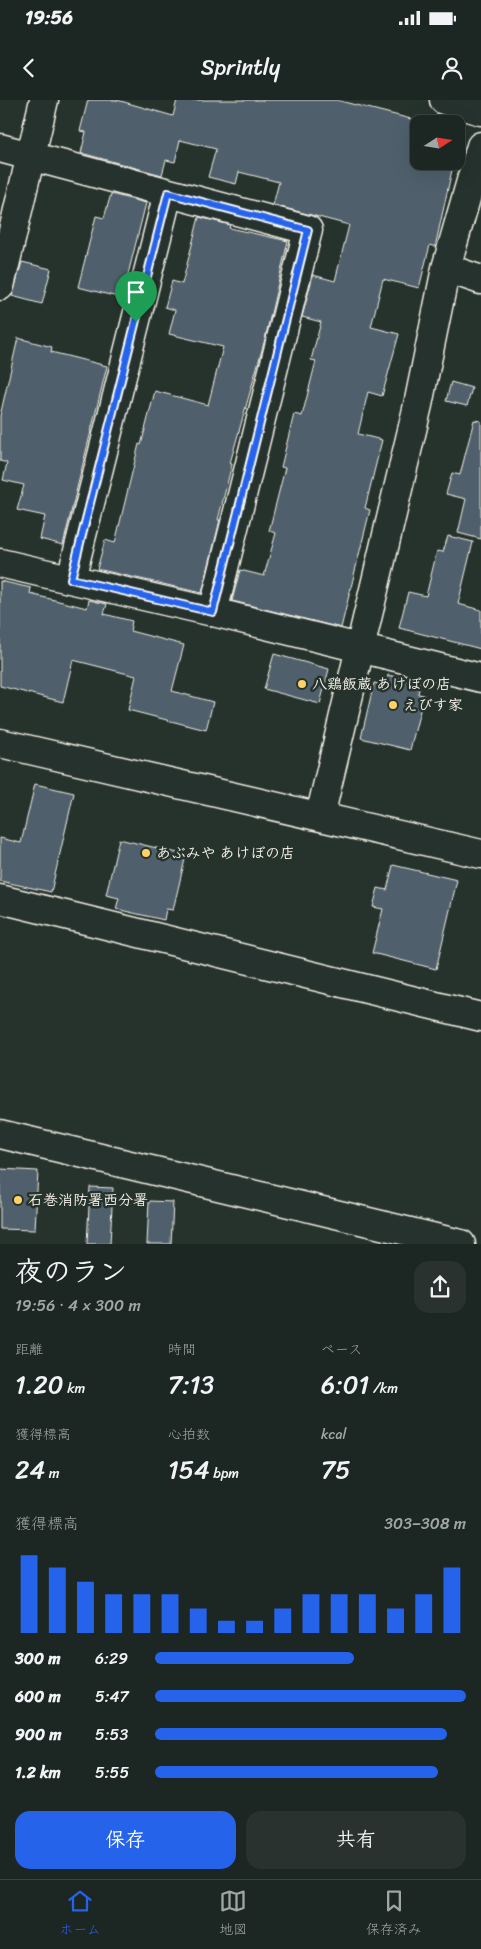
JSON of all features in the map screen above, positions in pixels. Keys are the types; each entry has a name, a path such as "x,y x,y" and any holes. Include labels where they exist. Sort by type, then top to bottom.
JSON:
{"street":[{"path":"0,286 44,100"},
{"path":"444,100 481,112"},
{"path":"320,816 418,405 446,268 481,146"},
{"path":"0,148 308,230 213,612"},
{"path":"71,579 168,193"},
{"path":"446,268 481,280"},
{"path":"0,563 360,647 481,678"},
{"path":"0,743 481,854"},
{"path":"0,899 481,1017"},
{"path":"0,1134 461,1244"}],"building":[{"path":"88,100 117,100 173,116 177,100 336,100 410,119 410,170 452,170 435,247 430,245 419,288 383,279 371,327 399,334 382,396 368,392 358,434 382,440 365,508 370,510 341,628 232,601 240,570 264,576 276,533 269,531 285,468 281,467 294,414 302,416 316,361 311,360 321,322 302,317 313,275 335,281 349,225 273,205 279,182 239,172 236,184 208,177 216,149 180,140 175,162 166,160 162,175 81,153 86,132 80,131"},
{"path":"111,194 146,203 122,298 78,287 96,216 104,218"},
{"path":"199,217 230,225 229,228 288,241 265,339 230,463 232,464 218,520 220,520 202,593 97,569 105,540 115,543 139,444 141,445 155,391 208,405 223,347 169,334 175,310 165,307 172,281 182,284"},
{"path":"22,262 51,269 42,304 12,296"},
{"path":"18,338 52,347 51,352 107,366 63,545 40,539 45,516 17,510 24,485 3,480 7,463 0,461 0,416"},
{"path":"451,382 472,388 467,406 446,401"},
{"path":"474,420 481,421 481,539 458,533 466,499 446,494 452,473 460,475"},
{"path":"448,536 473,542 458,604 481,610 481,649 399,628 408,592 426,596 437,551 443,552"},
{"path":"0,581 31,588 30,594 87,608 89,600 107,604 104,614 132,621 130,631 184,645 172,691 213,702 206,730 128,710 136,676 73,660 63,702 0,686"},
{"path":"274,654 329,669 320,704 264,689"},
{"path":"388,675 420,683 418,694 424,695 410,750 361,738 374,683 386,685"},
{"path":"35,784 74,793 51,892 0,881 0,838 21,843"},
{"path":"119,839 186,855 173,910 166,909 164,920 116,909 119,898 106,895"},
{"path":"393,865 457,880 436,969 372,953 383,909 373,907 378,888 387,890"},
{"name":"石巻消防署西分署","path":"0,1169 38,1171 35,1230 0,1229"},
{"path":"90,1187 113,1188 110,1244 87,1244"},
{"path":"149,1201 173,1202 171,1244 147,1244"}],"place":[{"name":"八鶏飯蔵 あけぼの店","path":"302,684"},
{"name":"えびす家","path":"393,705"},
{"name":"あぶみや あけぼの店","path":"146,853"},
{"name":"石巻消防署西分署","path":"18,1200"}],"route":[{"path":"168,193 308,230 213,612 71,579 136,322 168,193"}]}
